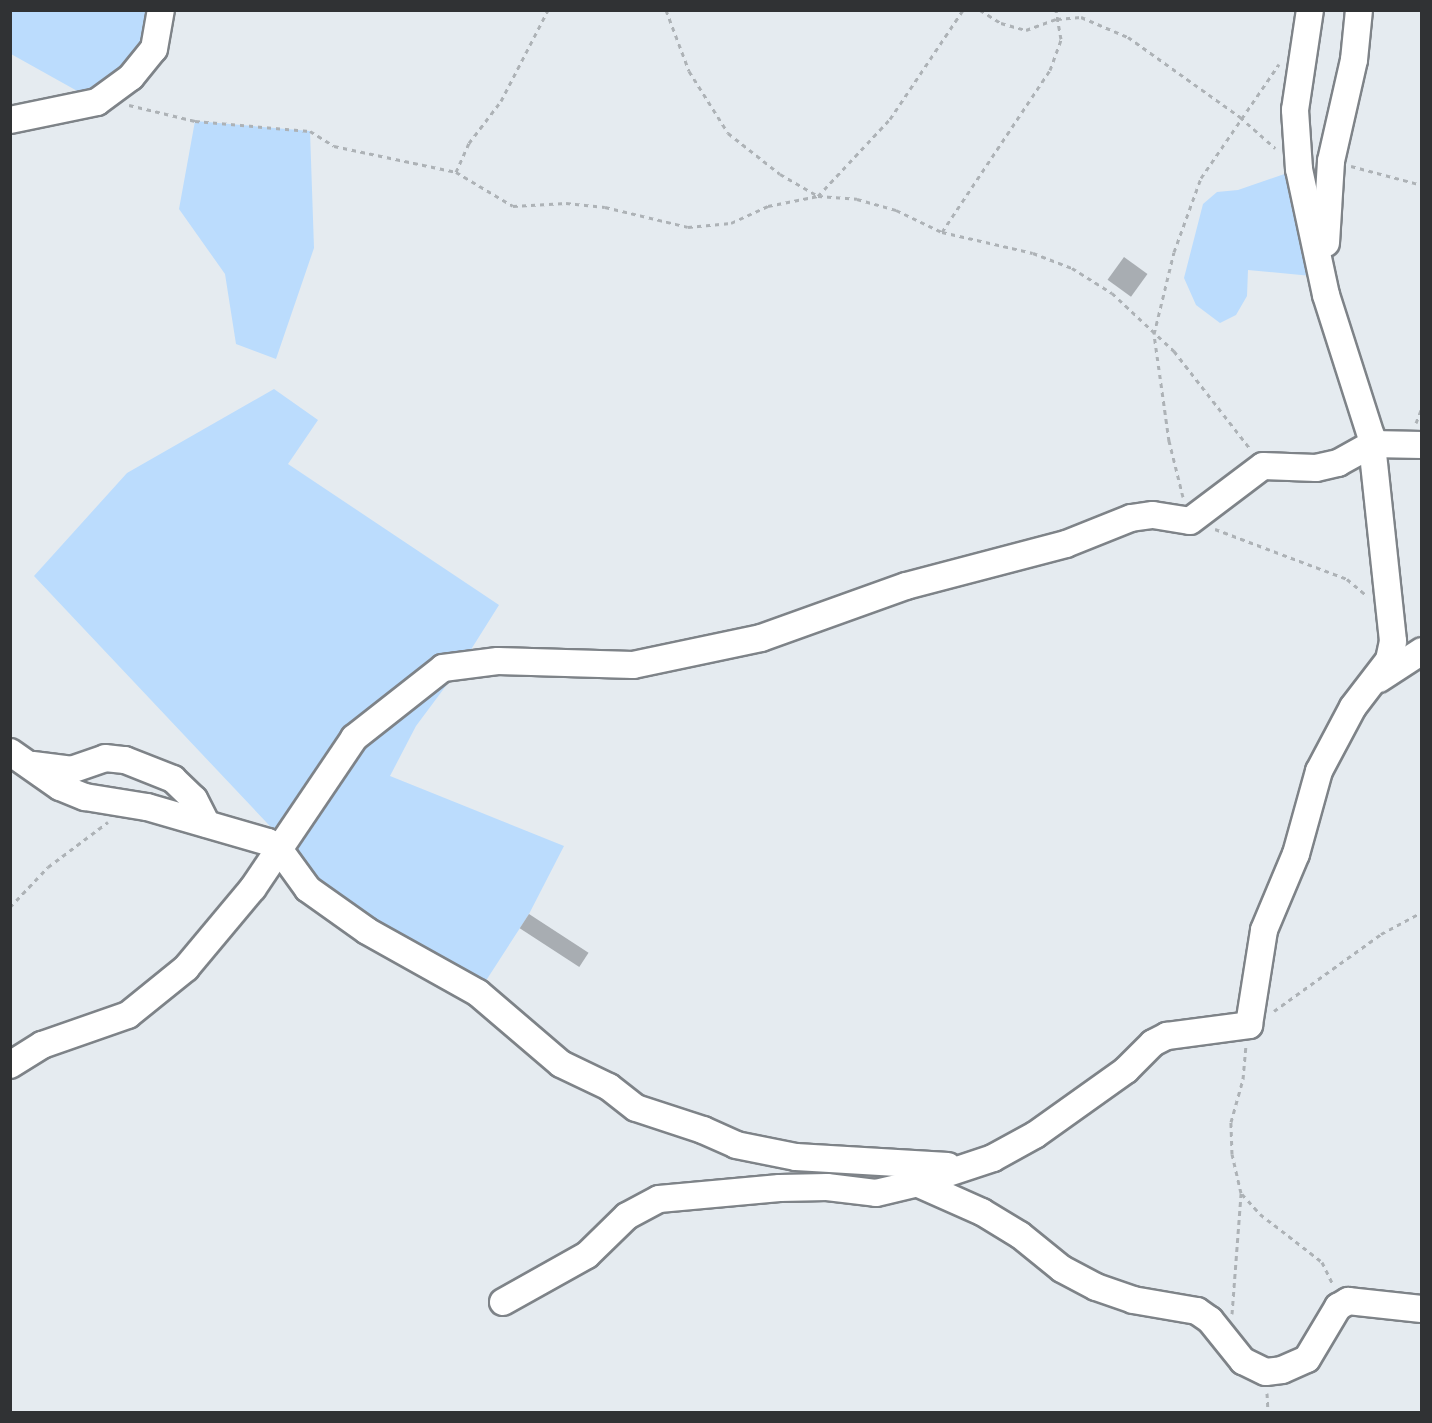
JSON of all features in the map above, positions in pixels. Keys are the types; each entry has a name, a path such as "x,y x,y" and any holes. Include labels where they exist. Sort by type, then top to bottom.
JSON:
{"street":[{"path":"10,120 97,102 144,63 154,50 161,10"},
{"path":"503,1302 587,1255 627,1216 659,1199 780,1188 826,1187 876,1193 918,1183 993,1158 1035,1135 1126,1070 1153,1043 1167,1036 1249,1025 1264,930 1296,854 1319,771 1366,689 1389,660 1393,641 1372,444 1326,295 1299,169 1295,110 1310,10"},
{"path":"1326,295 1325,215 1331,161 1354,60 1359,10"},
{"path":"10,1065 42,1045 128,1016 186,968 253,888 354,738 444,668 498,662 633,665 761,639 906,586 1066,544 1131,518 1153,515 1190,521 1263,466 1316,468 1338,463 1372,444 1422,445"},
{"path":"1366,689 1422,651"},
{"path":"19,758 71,770 105,758 125,760 173,779 194,799 207,824"},
{"path":"19,758 60,787 85,797 129,804 207,824 279,849 308,889 367,931 478,993 561,1064 609,1087 636,1108 703,1130 736,1145 796,1157 865,1163 969,1166"},
{"path":"865,1163 918,1183 982,1212 1020,1235 1062,1269 1096,1287 1134,1299 1197,1311 1228,1339 1243,1360 1266,1371 1282,1370 1307,1359 1338,1307 1348,1301 1422,1309"}],"path":[{"path":"456,172 469,143 501,101 548,10"},
{"path":"666,10 689,71 728,133 780,174 818,196"},
{"path":"818,196 890,120 963,10"},
{"path":"980,10 1001,23 1026,30 1057,19 1082,17 1128,37 1240,117 1299,169"},
{"path":"942,232 1050,70 1061,39 1056,10"},
{"path":"1281,61 1240,117 1201,178 1174,252 1154,334 1169,441 1190,521 1347,579 1368,596"},
{"path":"97,102 115,101 195,122 310,131 334,146 456,172 513,206 566,203 605,207 688,227 731,222 768,206 818,196 857,199 896,210 942,232 1034,253 1072,268 1112,293 1174,351 1263,466"},
{"path":"1331,161 1422,185"},
{"path":"10,907 48,867 88,841 129,804"},
{"path":"1228,1339 1236,1296 1241,1193 1232,1154 1231,1122 1243,1079 1249,1025 1311,988 1381,934 1422,912"},
{"path":"1241,1193 1260,1214 1322,1262 1333,1284 1338,1307"}],"shaded area":[{"path":"11,11 161,11 154,49 97,102 11,54"},
{"path":"195,121 310,131 314,248 276,359 236,344 225,274 179,209"},
{"path":"1299,169 1322,277 1248,270 1247,296 1236,315 1220,323 1196,305 1184,278 1203,204 1217,192 1238,190"},
{"path":"274,389 318,420 288,464 499,605 460,667 416,726 390,776 564,846 529,914 478,993 308,889 284,841 34,576 127,473"}],"building":[{"path":"1124,257 1147,274 1131,297 1108,280"},
{"path":"529,914 589,953 579,967 520,928"}]}
